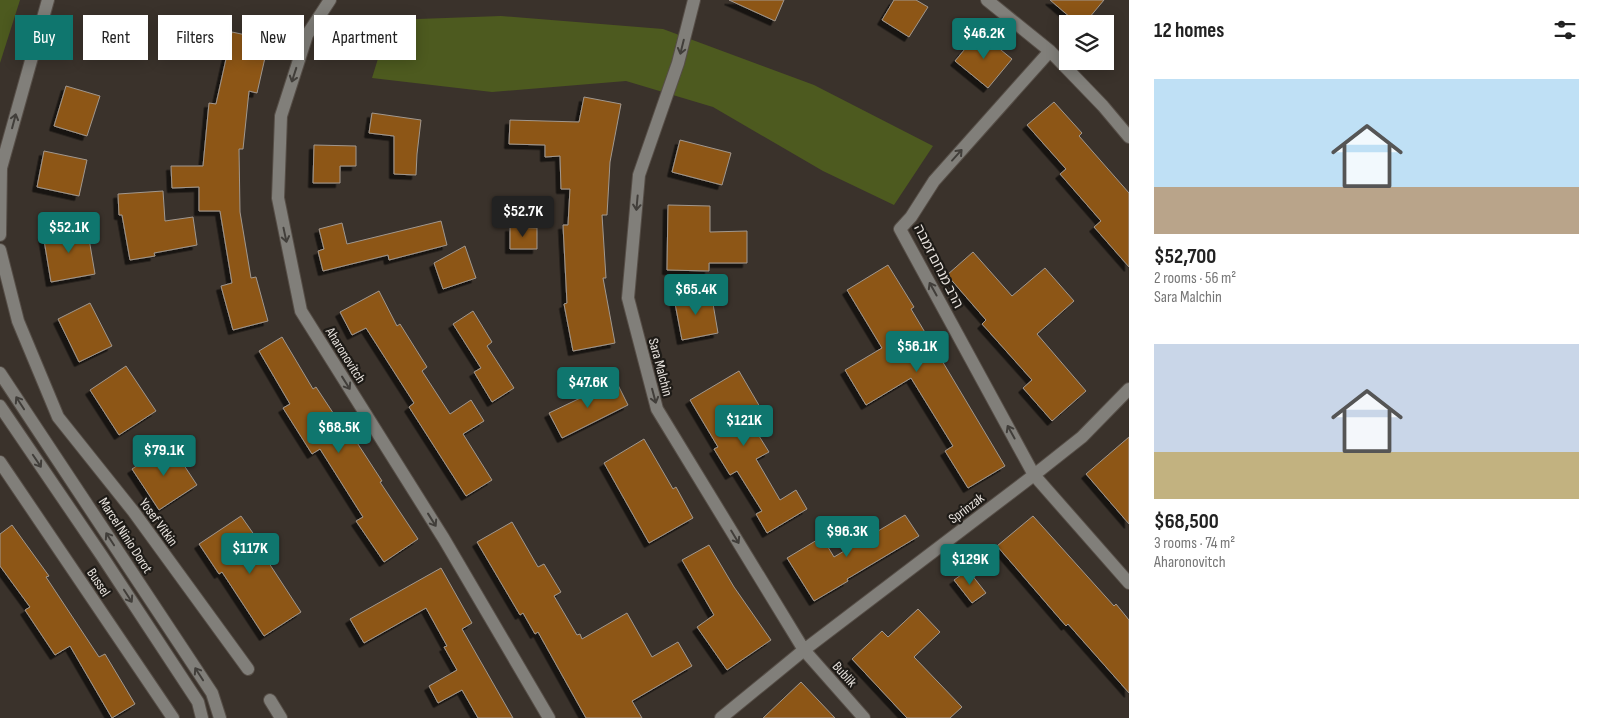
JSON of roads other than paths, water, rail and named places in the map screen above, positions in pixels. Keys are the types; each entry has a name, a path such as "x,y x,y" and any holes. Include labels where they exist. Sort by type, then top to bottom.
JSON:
{"street":[{"path":"0,235 1,169 48,0"},
{"name":"Aharonovitch","path":"330,0 307,34 281,116 278,198 301,311 444,539 549,718"},
{"name":"Sara Malchin","path":"694,0 678,63 639,175 628,298 657,409 804,650"},
{"path":"987,0 1050,51 1103,106 1129,137"},
{"name":"הרב מנחם זמבה","path":"1050,51 934,181 911,217 900,229 1034,475 1129,583"},
{"name":"Yosef Vitkin","path":"0,250 18,321 58,417 133,511 248,669"},
{"name":"Marcel Ninio Dorot","path":"0,372 212,693 220,718"},
{"name":"Sprinzak","path":"721,718 804,650 1082,437 1129,389"},
{"path":"0,406 198,702 202,718"},
{"name":"Bussel","path":"0,462 172,718"},
{"name":"Bublik","path":"804,650 864,718"},
{"path":"270,700 281,718"}]}
